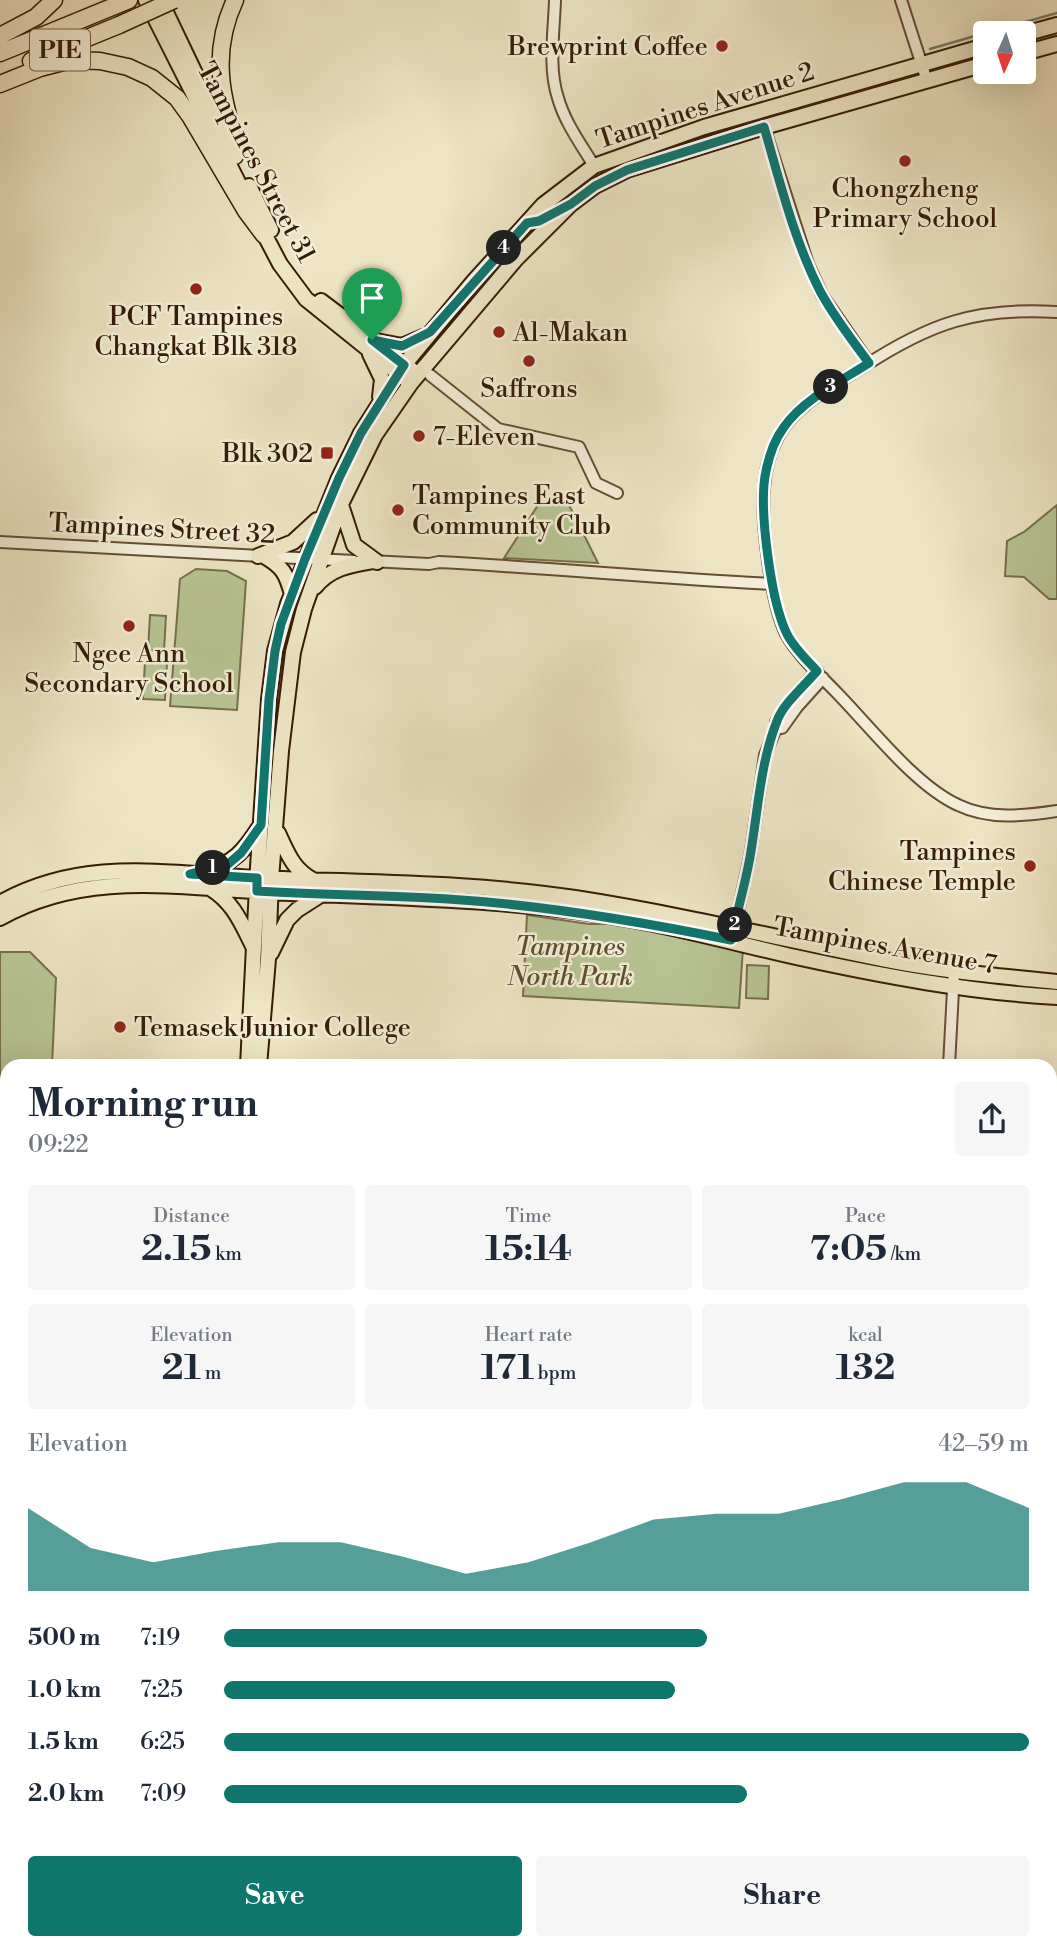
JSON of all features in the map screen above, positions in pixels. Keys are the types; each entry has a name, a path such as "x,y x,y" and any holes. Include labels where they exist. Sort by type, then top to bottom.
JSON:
{"highway":[{"path":"0,36 36,18 54,0"},
{"name":"PIE","path":"0,73 174,0"},
{"path":"235,0 222,37 220,74 234,138 235,156"},
{"name":"PIE","path":"0,53 122,3"},
{"path":"0,46 61,28"},
{"path":"0,84 40,68 71,60 119,65 152,78 177,97 246,211 264,235"}],"main road":[{"name":"Tampines Street 31","path":"146,0 264,235 301,293 317,310 370,345"},
{"name":"Tampines Street 31","path":"160,0 271,230 295,271 312,293 370,345 401,369 419,377"},
{"path":"1036,31 1057,25"},
{"path":"1036,49 1057,44"},
{"name":"Tampines Avenue 2","path":"264,885 261,825 273,662 281,624 305,559 356,442 401,369 430,332 543,205 594,166 704,127 973,49"},
{"name":"Tampines Avenue 2","path":"264,885 276,829 281,751 293,652 341,504 375,435 516,259 571,204 595,186 627,170 764,127 973,68"},
{"path":"527,223 539,221 571,204"},
{"path":"379,403 382,379 370,345 402,346 430,332"},
{"path":"341,504 354,545 375,561"},
{"path":"261,556 293,542 313,526 325,511"},
{"path":"261,556 279,565 292,594"},
{"path":"310,593 321,579 331,572 375,561"},
{"path":"190,874 228,864 241,853 261,825"},
{"path":"268,959 287,920 320,887 300,872 284,849 276,829"},
{"name":"Tampines Avenue 7","path":"0,903 23,891 81,874 138,870 190,874 264,885"},
{"name":"Tampines Avenue 7","path":"0,918 41,899 82,888 132,884 320,887 631,919 954,971 1057,982"},
{"path":"248,1059 255,950 264,885"},
{"path":"260,1059 268,959 264,885"},
{"path":"209,887 224,896 233,907 255,950"},
{"name":"Tampines Avenue 7","path":"733,934 877,974 952,986 1057,997"}],"street":[{"path":"555,0 555,88 568,122 594,166"},
{"path":"901,0 927,81"},
{"path":"764,127 795,230 815,279 841,325 869,363"},
{"path":"1057,312 1020,309 966,317 915,336 869,363 806,405 785,426 773,448 763,489 772,584 786,632 796,649 914,774 948,800 968,810 990,815 1013,816 1057,811"},
{"path":"419,377 498,429 579,447 596,482 617,493"},
{"name":"Tampines Street 32","path":"0,542 321,560 429,564 439,562 557,573 563,570 772,584"},
{"path":"733,934 750,857 763,766 776,728 782,727 820,675"},
{"path":"949,1059 954,971"}],"green space":[{"path":"540,502 568,503 598,563 504,558"},
{"path":"1057,505 1057,599 1049,599 1024,577 1005,576 1007,541 1024,532"},
{"path":"196,569 227,571 246,581 237,710 170,706 180,579"},
{"path":"150,615 166,616 164,651 148,650"},
{"path":"145,661 167,663 165,700 143,699"},
{"name":"Tampines North Park","path":"527,915 589,924 612,924 743,948 739,1008 523,996"},
{"path":"0,952 30,952 56,978 52,1059 0,1059"},
{"path":"747,965 769,966 768,999 746,998"}],"waterway":[{"path":"1029,21 1057,13"},
{"path":"930,49 973,36"}],"place":[{"name":"Brewprint Coffee","path":"722,46"},
{"name":"Chongzheng Primary School","path":"905,161"},
{"name":"PCF Tampines Changkat Blk 318","path":"196,289"},
{"name":"Al-Makan","path":"499,332"},
{"name":"Saffrons","path":"529,361"},
{"name":"7-Eleven","path":"419,436"},
{"name":"Blk 302","path":"327,453"},
{"name":"Tampines East Community Club","path":"398,510"},
{"name":"Ngee Ann Secondary School","path":"129,626"},
{"name":"Tampines Chinese Temple","path":"1030,866"},
{"name":"Temasek Junior College","path":"120,1027"}],"route":[{"path":"764,127 808,264 822,295 869,363 806,405 793,417 778,437 765,472 764,507 772,584 786,632 796,649 817,671 795,695 776,722 765,755 750,857 731,940 631,919 495,903 257,891 257,878 190,874 228,864 241,853 261,825 269,699 281,624 339,478 361,433 404,365 372,340 402,346 430,332 527,223 539,221 571,204 595,186 627,170 764,127"}]}
